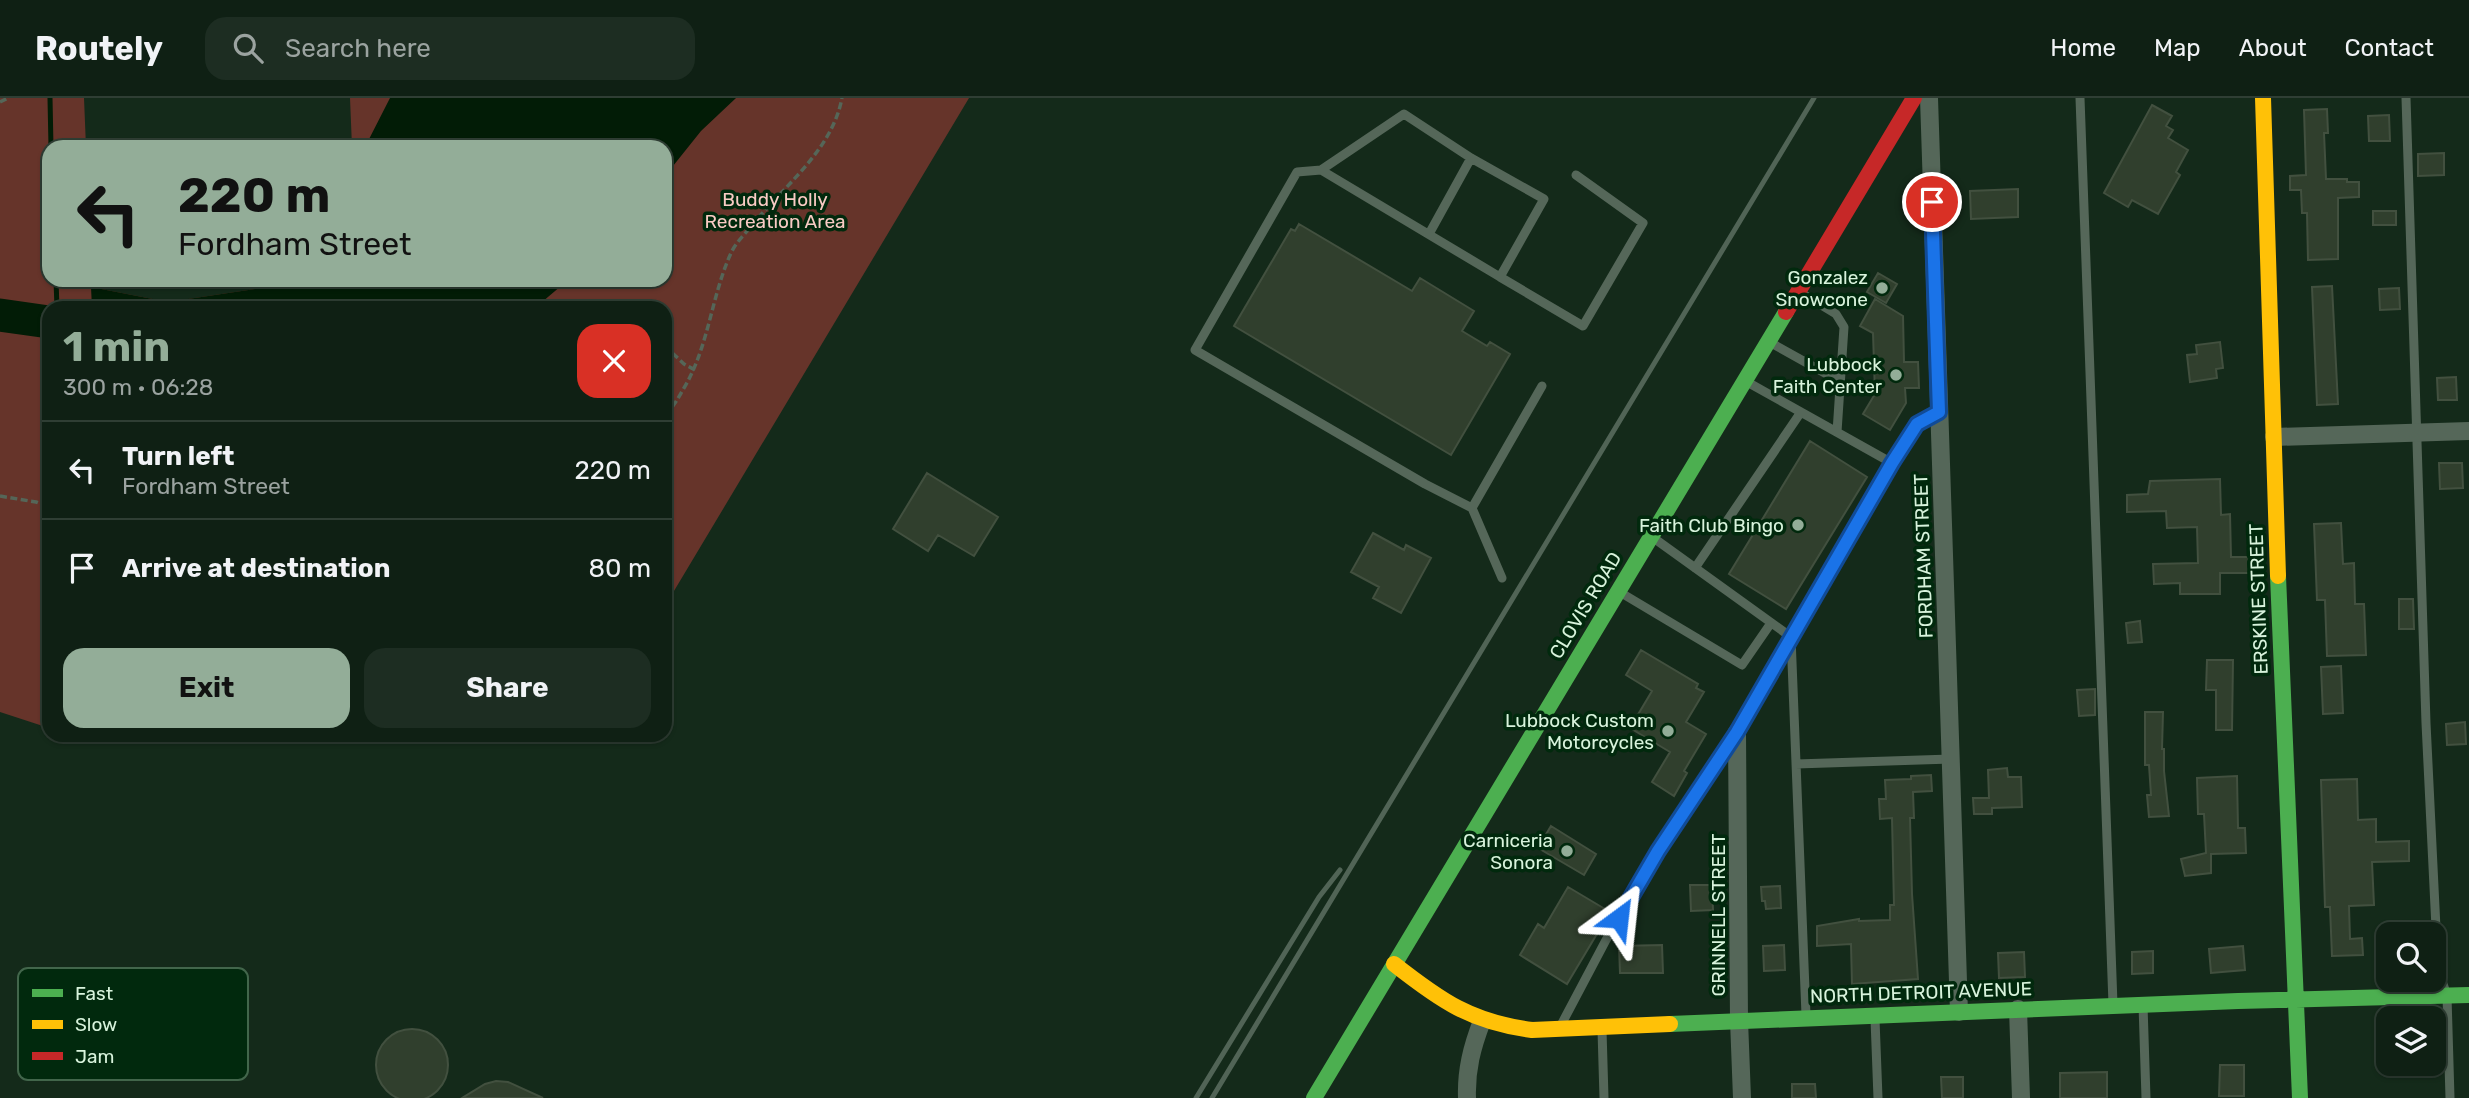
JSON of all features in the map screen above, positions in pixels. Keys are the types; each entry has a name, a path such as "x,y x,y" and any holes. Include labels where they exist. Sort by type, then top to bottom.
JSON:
{"main road":[{"name":"CLOVIS ROAD","path":"1314,1098 1914,98"},
{"name":"ERSKINE STREET","path":"2263,98 2283,727 2300,1098"},
{"name":"NORTH DETROIT AVENUE","path":"1394,964 1456,1010 1482,1021 1521,1029 2018,1009 2469,995"}],"street":[{"name":"FORDHAM STREET","path":"1929,98 1959,1012"},
{"path":"2274,437 2469,431"},
{"name":"GRINNELL STREET","path":"1737,732 1742,1098"},
{"path":"2018,1009 2021,1098"},
{"path":"1467,1098 1467,1068 1482,1021"}],"lane":[{"path":"2080,98 2113,1006"},
{"path":"2406,98 2427,723 2438,969 2447,996 2450,1098"},
{"path":"1500,276 1544,199 1471,158 1404,114 1321,170 1297,172 1195,350 1472,509 1502,578"},
{"path":"1429,234 1471,158"},
{"path":"1321,170 1583,326 1643,223 1576,175"},
{"path":"1798,291 1836,314 1844,327 1837,432"},
{"path":"1768,341 1840,382"},
{"path":"1745,381 1892,463"},
{"path":"1472,509 1542,386"},
{"path":"1695,568 1801,412"},
{"path":"1559,1028 1658,851 1737,732 1892,463 1917,424 1939,412"},
{"path":"1651,536 1791,637"},
{"path":"1618,591 1742,664 1771,623"},
{"path":"1791,637 1806,1017"},
{"path":"1796,764 1951,759"},
{"path":"2143,1005 2146,1098"},
{"path":"1875,1015 1878,1098"},
{"path":"1602,1026 1604,1098"}],"path":[{"path":"0,102 8,98"},
{"path":"672,409 695,370 710,325 718,289 733,250 816,153 831,131 842,98"},
{"path":"672,352 695,370"},
{"path":"0,496 42,505"}],"green space":[{"name":"Buddy Holly Recreation Area","path":"0,98 84,98 86,140 42,140 42,287 91,287 163,301 42,301 42,726 0,712"},
{"name":"Buddy Holly Recreation Area","path":"350,98 969,98 672,594 672,301 175,301 257,287 672,287 672,140 352,140"}],"shaded area":[{"path":"390,98 736,98 701,131 672,167 672,140 369,140"},
{"path":"91,287 163,301 92,301"},
{"path":"560,287 543,301 175,301 255,289"}],"building":[{"path":"2152,105 2172,116 2166,126 2173,130 2168,138 2188,150 2176,172 2180,175 2158,214 2132,200 2128,207 2104,193"},
{"path":"2327,109 2328,133 2324,133 2326,179 2359,182 2359,197 2338,198 2338,259 2308,260 2307,213 2302,213 2301,190 2290,190 2290,176 2306,175 2304,110"},
{"path":"2389,115 2390,141 2369,141 2368,116"},
{"path":"2444,153 2444,175 2418,176 2418,154"},
{"path":"2018,189 2018,217 1971,219 1970,191"},
{"path":"2373,211 2396,211 2396,225 2373,225"},
{"path":"1299,224 1412,291 1420,278 1474,311 1462,331 1487,346 1490,342 1510,354 1451,455 1234,326 1291,229 1295,231"},
{"name":"Gonzalez Snowcone","path":"1878,273 1897,284 1886,303 1867,292"},
{"path":"2332,286 2338,404 2317,405 2312,287"},
{"path":"2399,288 2400,309 2380,310 2379,289"},
{"name":"Lubbock Faith Center","path":"1875,299 1903,316 1904,362 1918,362 1919,388 1905,388 1906,403 1890,430 1863,414 1875,394 1873,333 1860,326"},
{"path":"2220,342 2223,368 2216,369 2217,378 2190,382 2187,355 2197,354 2196,345"},
{"path":"2456,377 2457,400 2438,400 2437,378"},
{"name":"Faith Club Bingo","path":"1810,441 1867,477 1786,609 1729,574"},
{"path":"2439,463 2462,463 2463,488 2440,489"},
{"path":"927,473 998,517 974,556 938,535 928,551 893,529"},
{"path":"2220,479 2221,515 2230,514 2231,557 2249,557 2249,573 2220,573 2220,594 2180,594 2180,583 2154,584 2153,564 2198,563 2197,527 2167,528 2166,511 2127,512 2127,495 2148,494 2150,481"},
{"path":"2341,523 2343,564 2354,563 2355,604 2364,604 2366,655 2327,656 2325,600 2317,600 2314,524"},
{"path":"1373,533 1404,550 1406,545 1431,558 1401,613 1373,598 1379,587 1351,572"},
{"path":"2399,599 2413,599 2414,629 2399,629"},
{"path":"2140,621 2142,642 2128,643 2126,623"},
{"path":"1641,650 1698,684 1696,688 1704,692 1686,722 1706,734 1684,771 1687,773 1674,796 1652,782 1670,752 1630,728 1652,691 1626,675"},
{"path":"2207,660 2233,660 2232,730 2216,730 2216,690 2206,690"},
{"path":"2341,666 2343,713 2323,714 2321,667"},
{"path":"2095,689 2095,715 2079,716 2077,690"},
{"path":"2145,712 2163,712 2162,749 2169,816 2149,817 2147,795 2151,795 2149,765 2145,765"},
{"path":"2465,722 2466,744 2447,745 2446,724"},
{"path":"2007,768 2008,777 2021,777 2022,807 1992,808 1992,814 1974,814 1973,798 1989,798 1988,770"},
{"path":"1931,775 1932,791 1913,792 1914,818 1910,818 1918,979 1852,984 1851,944 1817,946 1817,926 1859,919 1890,920 1890,905 1894,905 1892,818 1880,819 1879,799 1886,799 1885,780"},
{"path":"2237,776 2238,828 2245,828 2246,853 2211,854 2211,873 2185,876 2181,859 2206,853 2204,814 2198,814 2197,778"},
{"path":"2357,779 2358,820 2376,819 2376,842 2409,841 2409,861 2372,862 2374,905 2349,906 2350,939 2362,938 2363,955 2332,956 2330,907 2325,907 2321,780"},
{"name":"Carniceria Sonora","path":"1551,826 1596,854 1584,875 1538,848"},
{"path":"1690,885 1712,885 1713,910 1691,911"},
{"path":"1780,886 1781,908 1766,909 1765,901 1762,901 1761,887"},
{"path":"1568,887 1610,912 1567,984 1520,955 1538,924 1544,928"},
{"path":"1662,945 1663,973 1620,973 1619,946"},
{"path":"1784,945 1785,970 1764,971 1763,946"},
{"path":"2243,946 2245,970 2211,973 2209,949"},
{"path":"2153,951 2153,973 2132,974 2132,952"},
{"path":"2024,952 2025,977 1999,978 1998,953"},
{"path":"405,1030 419,1030 432,1035 442,1045 447,1058 447,1072 442,1085 432,1095 422,1099 402,1099 392,1095 382,1085 377,1072 377,1058 382,1045 392,1035"},
{"path":"2220,1065 2244,1065 2244,1096 2219,1096"},
{"path":"2107,1072 2107,1098 2060,1098 2060,1073"},
{"path":"1941,1077 1963,1077 1963,1098 1942,1098"},
{"path":"508,1082 543,1098 462,1098 485,1084"},
{"path":"1792,1084 1815,1084 1816,1098 1792,1098"}],"waterway":[{"path":"50,98 51,140"},
{"path":"56,287 57,301"},
{"path":"0,315 42,321"}],"railway":[{"path":"1212,1098 1814,98"},
{"path":"1196,1098 1319,897 1340,870"}],"traffic: fast":[{"path":"1314,1098 1786,312"},
{"path":"2278,576 2300,1098"},
{"path":"1670,1024 2238,1001 2469,995"}],"traffic: slow":[{"path":"2263,98 2278,576"},
{"path":"1394,964 1442,999 1491,1022 1532,1030 1670,1024"}],"traffic: jam":[{"path":"1786,312 1914,98"}],"place":[{"name":"Gonzalez Snowcone","path":"1882,288"},
{"name":"Lubbock Faith Center","path":"1896,375"},
{"name":"Faith Club Bingo","path":"1798,525"},
{"name":"Lubbock Custom Motorcycles","path":"1668,731"},
{"name":"Carniceria Sonora","path":"1567,851"}],"route":[{"path":"1619,918 1658,851 1737,732 1892,463 1917,424 1939,412 1932,202"}]}
